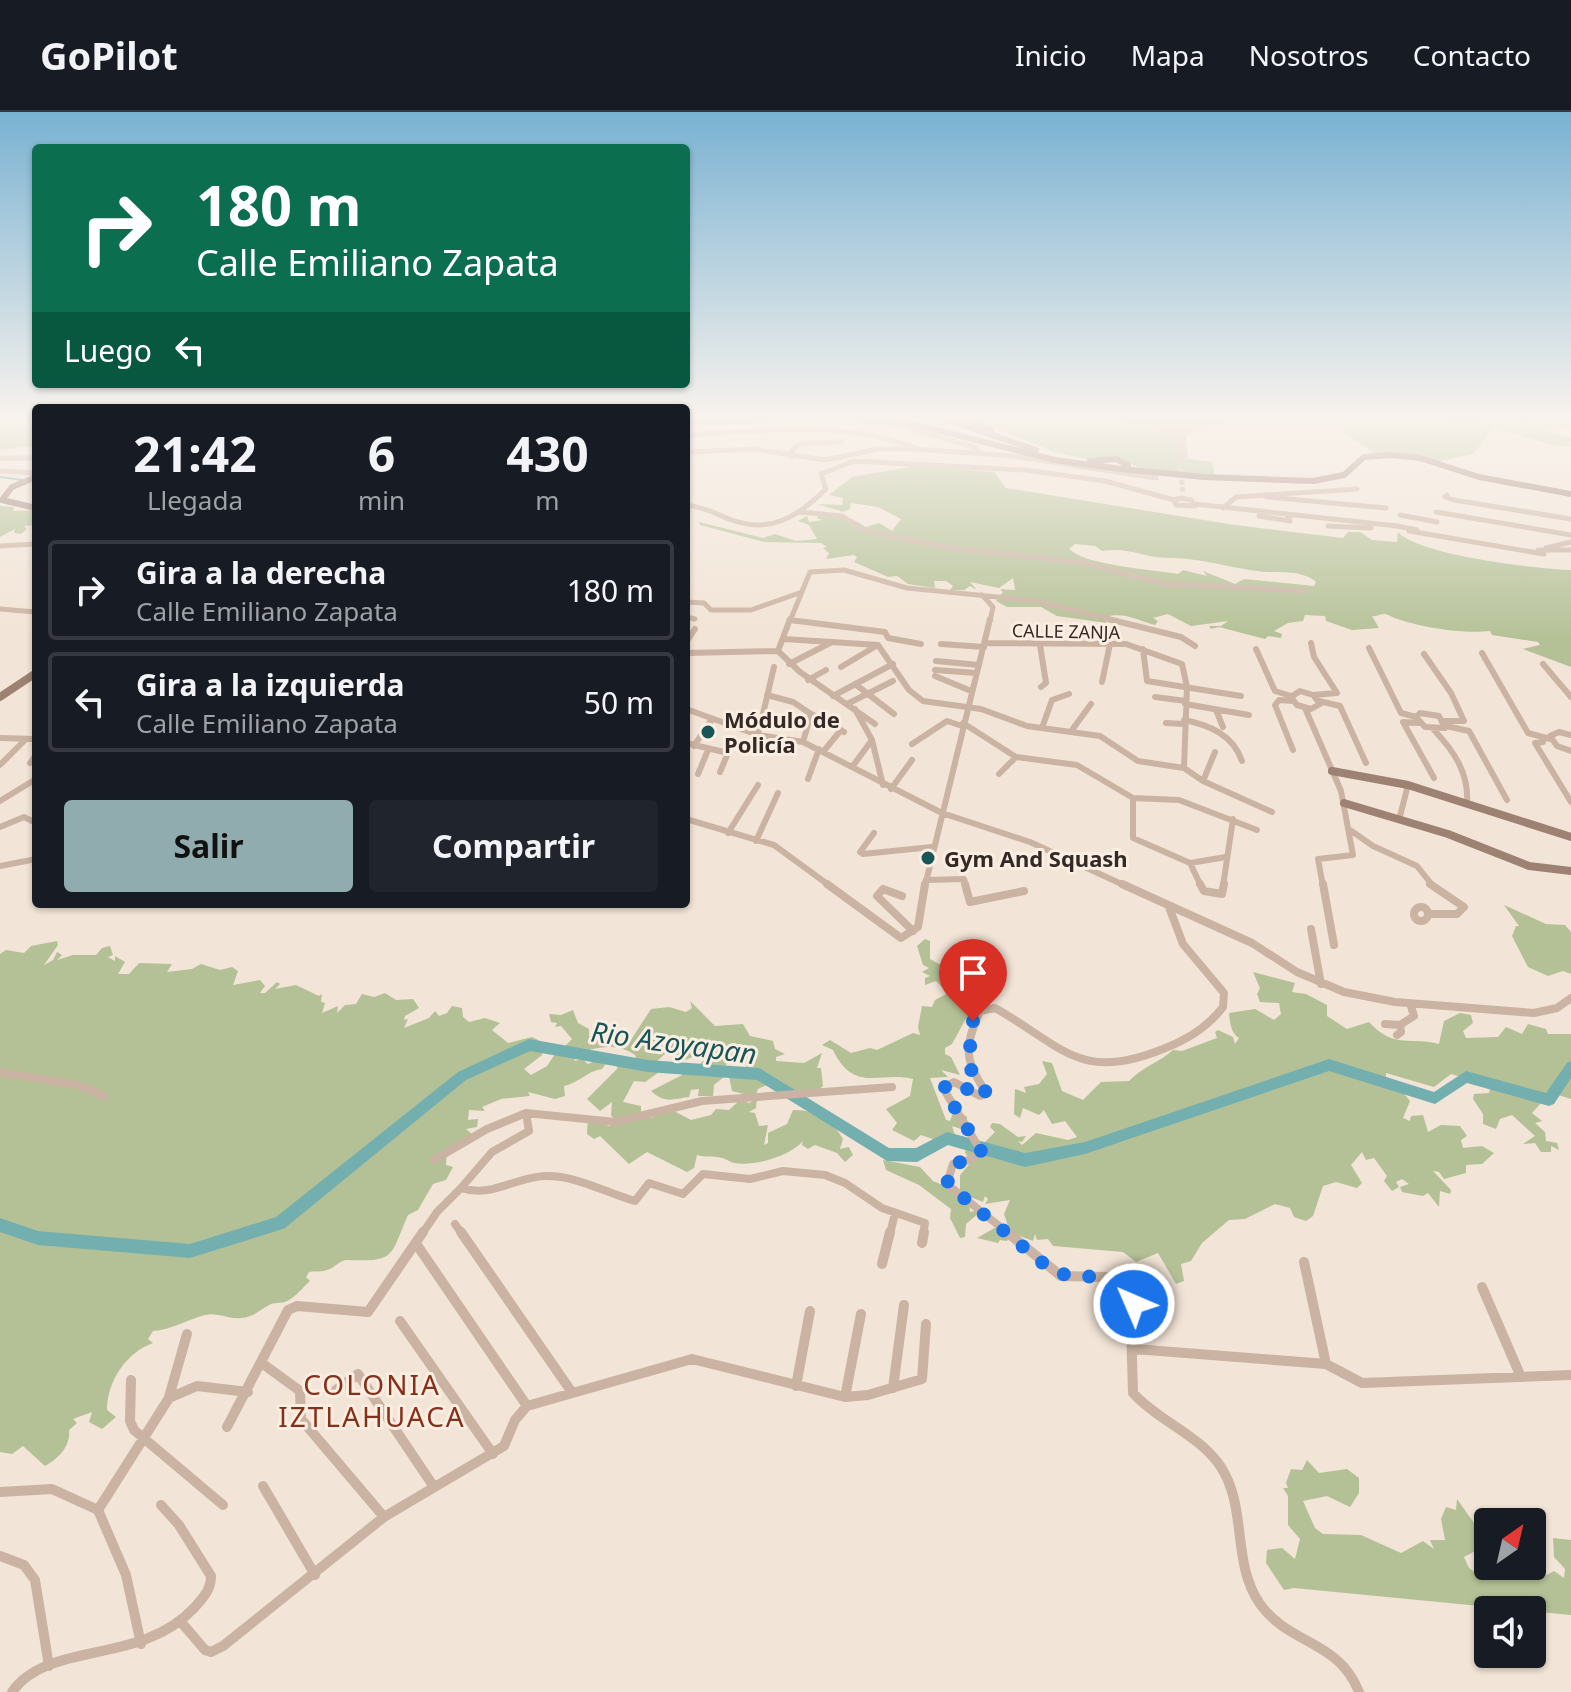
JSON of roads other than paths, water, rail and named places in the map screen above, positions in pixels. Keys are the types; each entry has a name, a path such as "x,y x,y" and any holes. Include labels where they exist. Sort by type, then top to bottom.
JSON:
{"street":[{"path":"690,505 704,507 741,523 772,527 807,508 822,493"},
{"path":"1148,493 1174,500 1184,508 1195,504 1287,514 1542,552 1571,542"},
{"path":"1265,497 1290,493"},
{"path":"1450,493 1571,518"},
{"path":"1548,493 1571,497"},
{"path":"1174,500 1186,496 1195,504"},
{"path":"1223,508 1236,497 1386,508"},
{"path":"1,500 32,507"},
{"path":"1453,503 1544,517 1571,534"},
{"path":"807,508 815,512"},
{"path":"800,512 842,516 863,530 948,548 1079,562 1165,584 1305,591"},
{"path":"1231,512 1290,521 1287,514"},
{"path":"1436,512 1514,528 1542,528 1571,534"},
{"path":"1407,530 1400,515 1437,522"},
{"path":"1328,526 1397,526 1516,549 1542,552 1571,550"},
{"path":"0,546 32,544"},
{"path":"778,651 810,572 844,570 907,588 1037,601 1181,637 1195,646"},
{"path":"690,602 704,603 711,610 748,610 802,592"},
{"path":"690,820 774,845 794,856 901,938 913,931 918,927 932,847 993,607 982,595"},
{"path":"2,611 32,612"},
{"path":"690,618 695,619"},
{"path":"790,620 855,626 921,644"},
{"path":"690,636 695,629"},
{"path":"784,639 878,645"},
{"path":"789,664 834,641"},
{"path":"1293,750 1275,705 1279,700 1292,698 1300,691 1313,695 1337,693 1314,657 1311,643"},
{"name":"CALLE ZANJA","path":"941,644 1110,644 1143,649 1182,664 1187,687"},
{"path":"1102,682 1110,644"},
{"path":"878,645 909,690 923,701 967,708 1042,728 1100,736 1138,761 1184,768 1203,781 1272,812"},
{"path":"841,667 878,645"},
{"path":"1040,645 1046,683 1041,687"},
{"path":"1369,648 1401,713 1434,730 1460,764 1469,792 1467,803"},
{"path":"1143,649 1147,681 1241,696"},
{"path":"1256,649 1275,691 1305,708 1344,803 1353,855 1318,859 1334,945"},
{"path":"690,653 778,651"},
{"path":"778,651 808,680 852,705 875,724"},
{"path":"1482,653 1515,705 1528,733 1571,751"},
{"path":"1424,654 1451,693 1464,721 1445,723 1434,730"},
{"path":"936,661 979,665"},
{"path":"1543,664 1571,697"},
{"path":"891,665 895,689"},
{"path":"833,696 891,665"},
{"path":"758,735 774,667"},
{"path":"808,680 826,670"},
{"path":"971,691 935,673 976,673"},
{"path":"0,697 32,676"},
{"path":"852,705 893,681"},
{"path":"855,684 894,714"},
{"path":"1184,768 1187,687"},
{"path":"1042,728 1052,700 1069,694"},
{"path":"767,695 793,702 843,731 821,750 808,779"},
{"path":"1313,695 1319,701 1340,706 1347,728 1366,763"},
{"path":"1155,697 1249,715"},
{"path":"1305,708 1317,707 1319,701"},
{"path":"1072,730 1091,704"},
{"path":"852,705 872,740 887,787"},
{"path":"864,715 882,705"},
{"path":"1216,710 1223,727"},
{"path":"690,711 758,735 803,742 942,813 1030,842 1252,943 1321,984 1344,992 1410,1003 1534,1013 1557,1008 1571,998"},
{"path":"1434,778 1403,722 1417,720 1427,712 1445,723 1469,731 1507,800"},
{"path":"803,742 811,714"},
{"path":"712,719 690,745 729,754 720,772"},
{"path":"912,744 947,721 962,725 1016,757 1085,767 1133,798 1179,800 1257,830"},
{"path":"1166,723 1211,725 1240,750 1242,761"},
{"path":"1552,741 1555,732 1571,735"},
{"path":"0,738 32,739"},
{"path":"0,765 26,739"},
{"path":"852,767 872,740"},
{"path":"1552,741 1535,743 1571,802"},
{"path":"698,774 708,750"},
{"path":"1203,781 1215,752"},
{"path":"999,774 1016,757"},
{"path":"887,787 912,760"},
{"path":"1332,771 1408,785 1571,837"},
{"path":"0,801 32,781"},
{"path":"728,833 758,785"},
{"path":"1399,820 1408,785"},
{"path":"756,841 778,793"},
{"path":"1133,798 1133,838 1190,863 1226,857"},
{"path":"1344,803 1448,834 1529,866 1571,871"},
{"path":"0,827 24,817 32,821"},
{"path":"1190,863 1204,891 1222,894 1233,819"},
{"path":"1350,830 1417,866 1428,882 1464,907 1457,914 1429,914"},
{"path":"874,833 860,852 863,854 932,847"},
{"path":"1362,839 1381,844"},
{"path":"0,866 32,860"},
{"path":"926,880 964,879 970,902 1024,891"},
{"path":"902,896 883,889 877,896 913,931"},
{"path":"1169,907 1182,944 1224,993 1224,1004 1216,1020 1202,1032 1125,1063 1098,1064 1071,1056 995,1008 985,1008 977,1015 970,1033 968,1065 987,1094 980,1096 954,1082 943,1088 980,1145 973,1159 953,1164 946,1178 953,1192 1061,1276 1106,1277 1130,1291 1135,1323 1130,1385 1137,1399 1187,1434 1223,1470 1236,1508 1243,1574 1261,1605 1286,1631 1346,1661 1359,1692"},
{"path":"1311,929 1321,984"},
{"path":"1385,1024 1400,1025 1414,1016 1410,1003"},
{"path":"1397,1035 1401,1032 1400,1025"},
{"path":"0,1072 78,1085 104,1096"},
{"path":"434,1160 487,1129 526,1113 615,1122 702,1101 892,1087"},
{"path":"227,1427 291,1307 368,1312 461,1188 492,1152 529,1131 526,1113"},
{"path":"461,1188 478,1194 533,1177 551,1176 635,1201 649,1183 683,1194 703,1174 750,1179 796,1171 838,1179 895,1213 925,1223 922,1243"},
{"path":"882,1264 895,1213"},
{"path":"455,1224 571,1391"},
{"path":"417,1245 527,1406"},
{"path":"1304,1262 1326,1364"},
{"path":"1482,1287 1521,1377"},
{"path":"893,1388 904,1305"},
{"path":"796,1386 810,1311"},
{"path":"845,1397 861,1314"},
{"path":"400,1321 493,1454"},
{"path":"181,1622 193,1638 211,1652 315,1575 384,1517 493,1454 507,1443 515,1420 527,1406 692,1359 723,1364 845,1397 893,1388 922,1379 926,1324"},
{"path":"98,1510 169,1398 187,1334"},
{"path":"1134,1349 1326,1364 1362,1383 1571,1375"},
{"path":"263,1364 300,1391 301,1419 384,1517"},
{"path":"336,1390 352,1375 358,1374 434,1487"},
{"path":"131,1380 130,1421 134,1430 223,1505"},
{"path":"169,1398 187,1385 248,1392"},
{"path":"263,1486 315,1575"},
{"path":"0,1492 52,1489 74,1496 98,1510 126,1575 141,1644"},
{"path":"12,1692 26,1673 141,1644 181,1622 212,1583 179,1525 161,1505"},
{"path":"0,1556 24,1565 35,1580 49,1666"}],"waterway":[{"name":"Rio Azoyapan","path":"0,1225 38,1238 190,1251 280,1223 462,1076 529,1045 648,1066 759,1074 887,1154 917,1155 947,1138 1025,1160 1085,1148 1329,1065 1435,1098 1466,1077 1549,1100 1571,1067"}],"place":[{"name":"Módulo de Policía","path":"708,732"},
{"name":"Gym And Squash","path":"928,858"}],"district":[{"name":"COLONIA IZTLAHUACA","path":"372,1400"}]}
